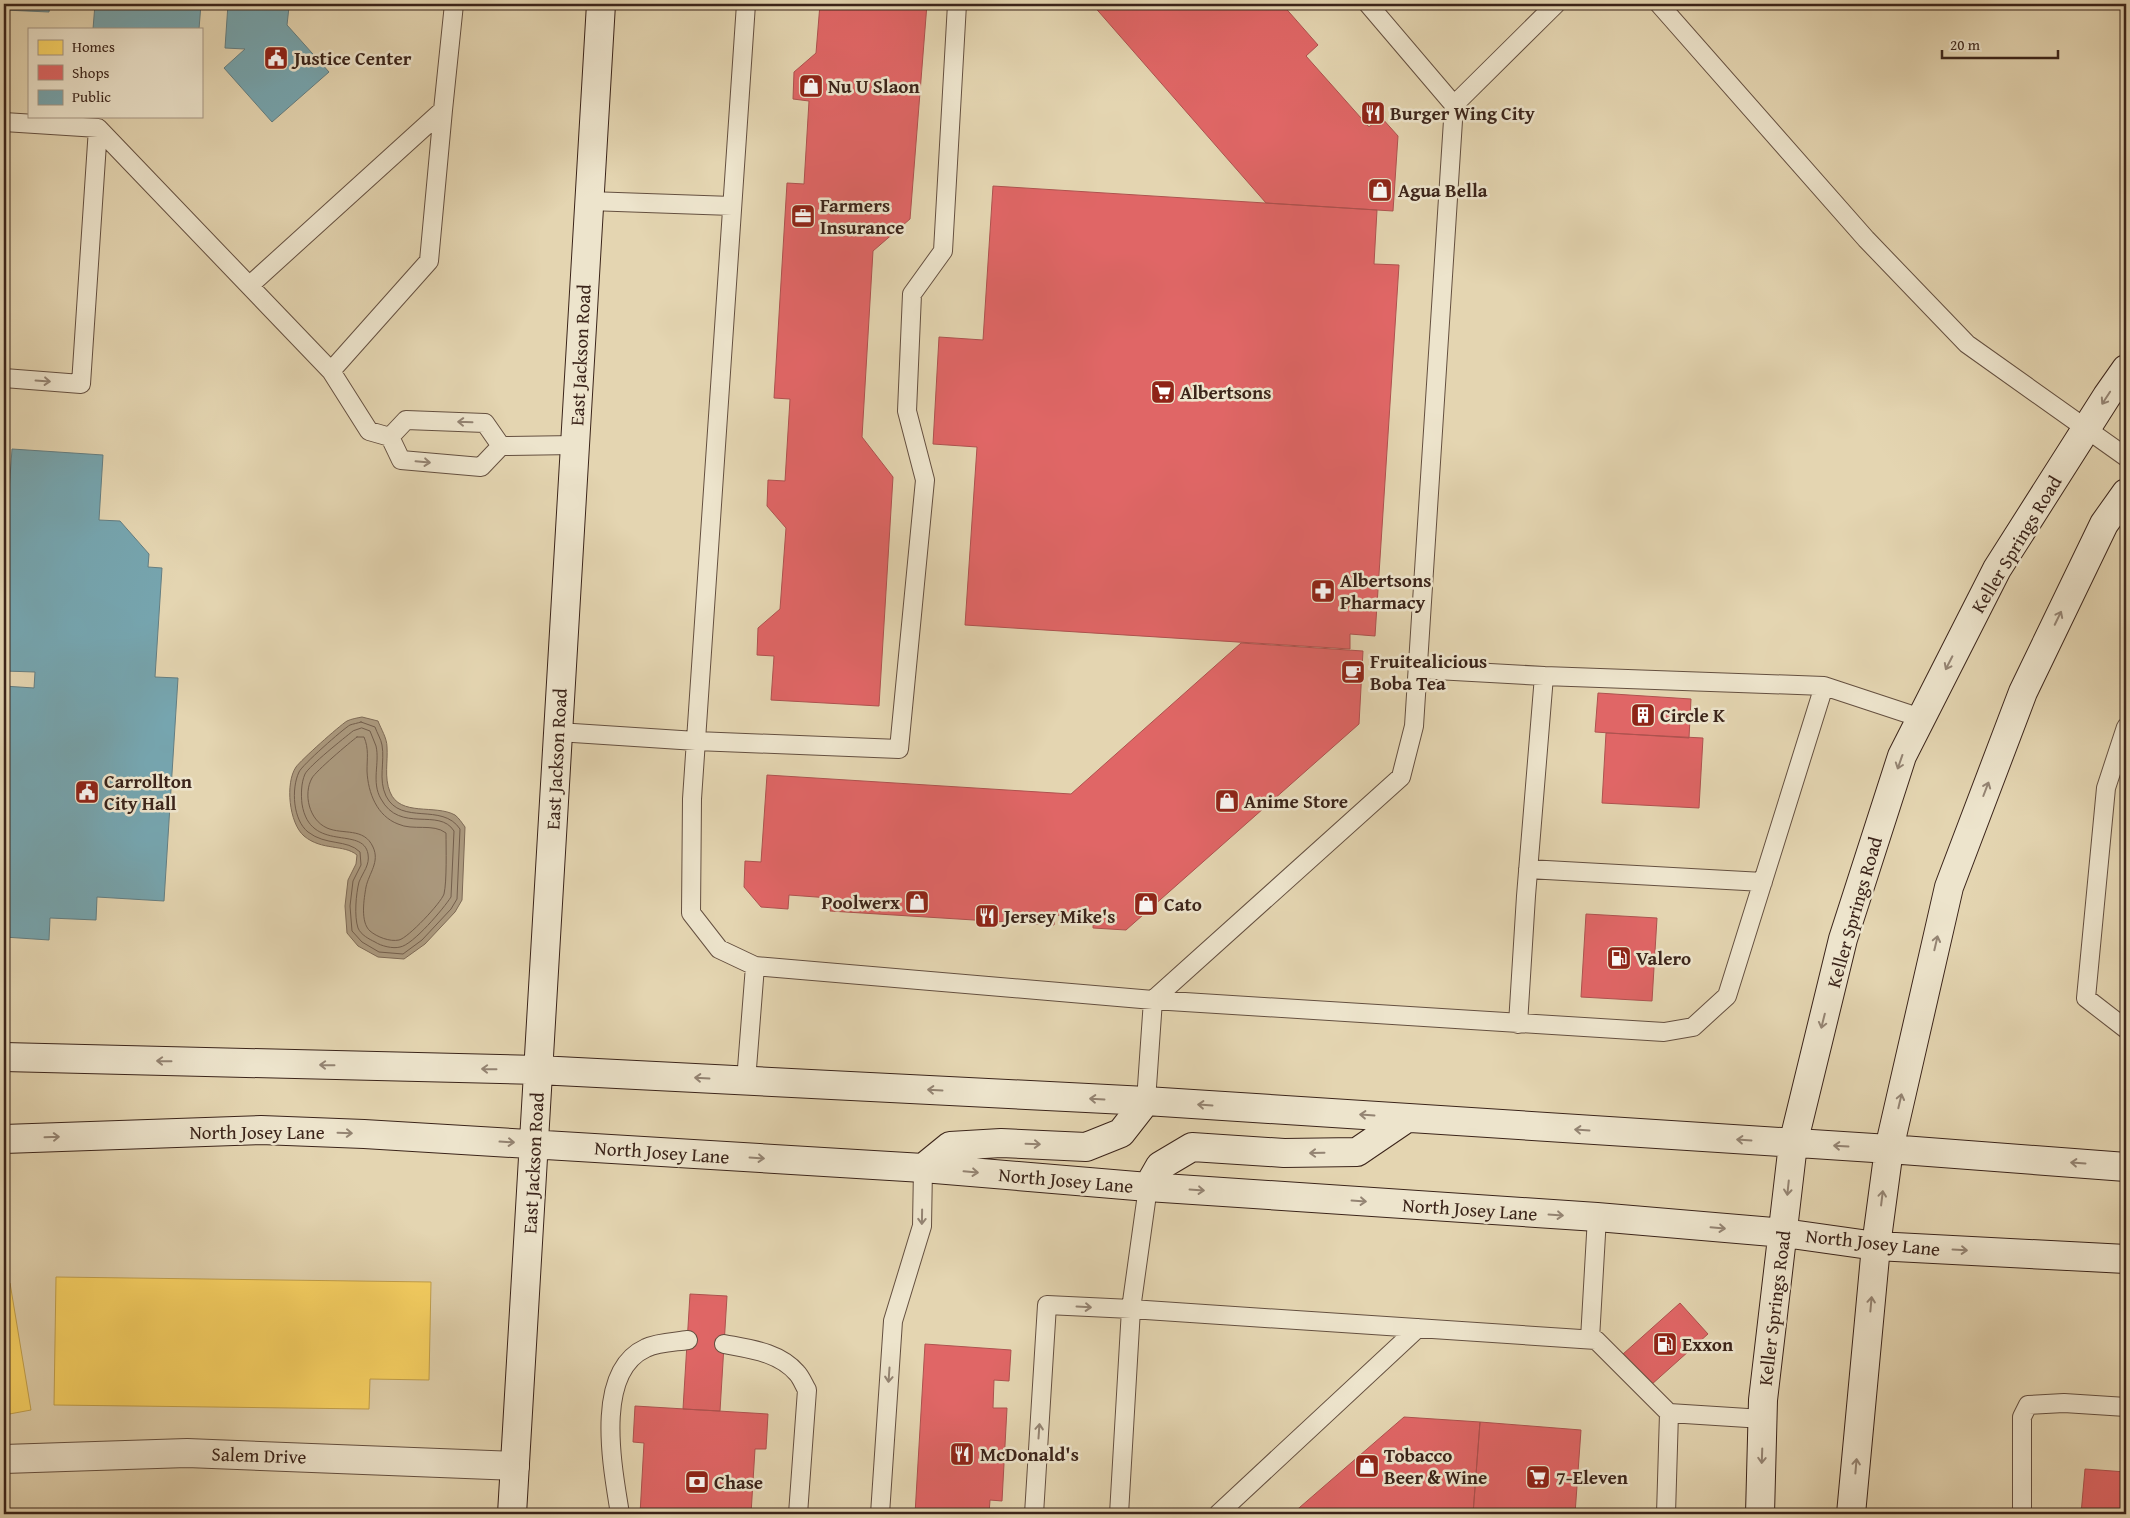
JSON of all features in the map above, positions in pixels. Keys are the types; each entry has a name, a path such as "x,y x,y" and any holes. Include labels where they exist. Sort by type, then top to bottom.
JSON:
{"main road":[{"name":"East Jackson Road","path":"512,1514 600,4"},
{"name":"Keller Springs Road","path":"1760,1514 1763,1400 1793,1144 1843,940 1902,756 1997,569 2126,369"},
{"path":"1851,1514 1876,1246 1889,1149 1950,886 2023,692 2104,524 2126,493"},
{"path":"4,1057 538,1070 1146,1101 1889,1149 2126,1167"},
{"path":"923,1168 950,1146 1001,1143 1086,1147 1121,1133 1146,1101"},
{"path":"1148,1187 1160,1166 1192,1147 1284,1153 1357,1152 1407,1118"},
{"name":"North Josey Lane","path":"4,1139 261,1130 534,1144 923,1168 1148,1187 1597,1217 1784,1233 1876,1246 2126,1259"},
{"name":"Salem Drive","path":"4,1459 187,1453 515,1466"}],"lane":[{"path":"331,371 430,261 454,4"},
{"path":"746,4 692,799 692,913 718,949 755,966 1153,1000 1664,1032 1693,1027 1727,996 1824,686"},
{"path":"558,732 696,741 899,749 925,480 907,411 912,294 943,251 957,4"},
{"path":"1368,4 1454,105"},
{"path":"1146,1101 1153,1000 1402,777 1414,726 1454,105 1556,4"},
{"path":"1659,4 1866,239 1967,344 2126,456"},
{"path":"250,285 443,110"},
{"path":"4,122 98,128 331,371 369,431 390,437 401,460 481,467 501,446 575,445"},
{"path":"4,378 81,384 98,128"},
{"path":"589,201 732,206"},
{"path":"390,437 406,420 485,423 501,446"},
{"path":"1418,669 1544,676 1824,686 1921,718"},
{"path":"1518,1024 1528,869 1544,676"},
{"path":"2126,728 2106,788 2086,998 2126,1029"},
{"path":"1528,869 1763,882"},
{"path":"746,1081 755,966"},
{"path":"880,1514 893,1321 922,1226 923,1168"},
{"path":"1119,1514 1131,1309 1148,1187"},
{"path":"1590,1339 1597,1217"},
{"path":"1034,1514 1047,1305 1590,1339 1596,1340 1669,1413 1763,1419"},
{"path":"1218,1514 1418,1328"},
{"path":"620,1514 612,1463 610,1429 613,1400 619,1377 630,1359 647,1347 688,1340"},
{"path":"724,1344 758,1350 781,1359 798,1373 806,1390 798,1514"},
{"path":"2022,1514 2022,1417 2028,1405 2064,1403 2126,1407"},
{"path":"1666,1514 1669,1413"}],"water":[{"path":"362,717 378,721 385,737 387,744 387,781 390,792 395,800 402,805 410,807 438,810 455,815 465,827 462,900 455,912 425,944 404,959 378,957 358,946 347,933 345,906 348,880 356,864 357,855 346,850 318,844 304,836 295,822 290,803 290,783 296,767 343,724 349,720"}],"building: Homes":[{"path":"56,1277 431,1282 429,1380 370,1379 369,1409 54,1405"},
{"path":"10,1283 31,1410 4,1415 4,1284"}],"building: Shops":[{"path":"820,4 927,4 910,219 873,251 862,437 893,477 879,706 771,700 774,656 757,655 758,628 780,609 786,528 767,506 768,480 785,481 790,399 774,398 787,183 804,184 809,101 793,99 794,72 816,53"},
{"path":"1092,4 1282,4 1318,45 1306,56 1369,127 1381,117 1398,136 1393,211 1266,203"},
{"name":"Albertsons","path":"993,186 1377,210 1374,264 1399,265 1375,636 1350,634 1350,649 965,625 977,447 933,444 939,337 983,340"},
{"path":"1241,643 1363,651 1359,724 1126,930 1093,928 1093,918 1055,915 1054,925 830,911 830,898 789,895 788,909 761,907 744,887 745,861 761,862 767,775 1071,794"},
{"name":"Circle K","path":"1598,693 1691,699 1689,738 1595,732"},
{"name":"Circle K","path":"1606,733 1703,738 1699,808 1602,803"},
{"name":"Valero","path":"1586,914 1657,918 1652,1001 1581,997"},
{"path":"690,1294 727,1296 720,1411 683,1409"},
{"name":"Exxon","path":"1680,1303 1708,1334 1651,1385 1623,1354"},
{"name":"McDonald's","path":"925,1344 1011,1350 1009,1381 994,1380 993,1408 1007,1408 1002,1501 990,1500 989,1514 915,1514"},
{"name":"Chase","path":"635,1406 768,1414 766,1449 755,1449 751,1514 640,1514 644,1443 633,1442"},
{"path":"1404,1417 1480,1422 1473,1514 1292,1514"},
{"path":"1480,1422 1581,1430 1575,1514 1473,1514"},
{"path":"2085,1469 2126,1472 2126,1514 2081,1514"}],"building: Public":[{"path":"4,4 50,4 49,12 4,10"},
{"path":"95,4 201,4 199,28 93,28"},
{"name":"Justice Center","path":"228,4 262,4 289,7 287,25 329,72 272,122 224,68 245,49 225,48"},
{"name":"Carrollton City Hall","path":"12,449 103,455 99,520 120,521 149,554 148,567 162,568 155,677 178,678 164,901 97,897 96,920 50,918 49,940 4,937 4,686 34,688 35,672 4,671 4,492 9,492"}],"place":[{"name":"Justice Center","path":"276,58"},
{"name":"Nu U Slaon","path":"811,86"},
{"name":"Burger Wing City","path":"1373,113"},
{"name":"Agua Bella","path":"1380,190"},
{"name":"Farmers Insurance","path":"803,216"},
{"name":"Albertsons","path":"1163,392"},
{"name":"Albertsons Pharmacy","path":"1323,591"},
{"name":"Fruitealicious Boba Tea","path":"1353,672"},
{"name":"Circle K","path":"1643,715"},
{"name":"Carrollton City Hall","path":"87,792"},
{"name":"Anime Store","path":"1227,801"},
{"name":"Poolwerx","path":"917,902"},
{"name":"Cato","path":"1146,904"},
{"name":"Jersey Mike's","path":"987,916"},
{"name":"Valero","path":"1619,958"},
{"name":"Exxon","path":"1665,1344"},
{"name":"McDonald's","path":"962,1454"},
{"name":"Tobacco Beer & Wine","path":"1367,1466"},
{"name":"7-Eleven","path":"1538,1477"},
{"name":"Chase","path":"697,1482"}]}
